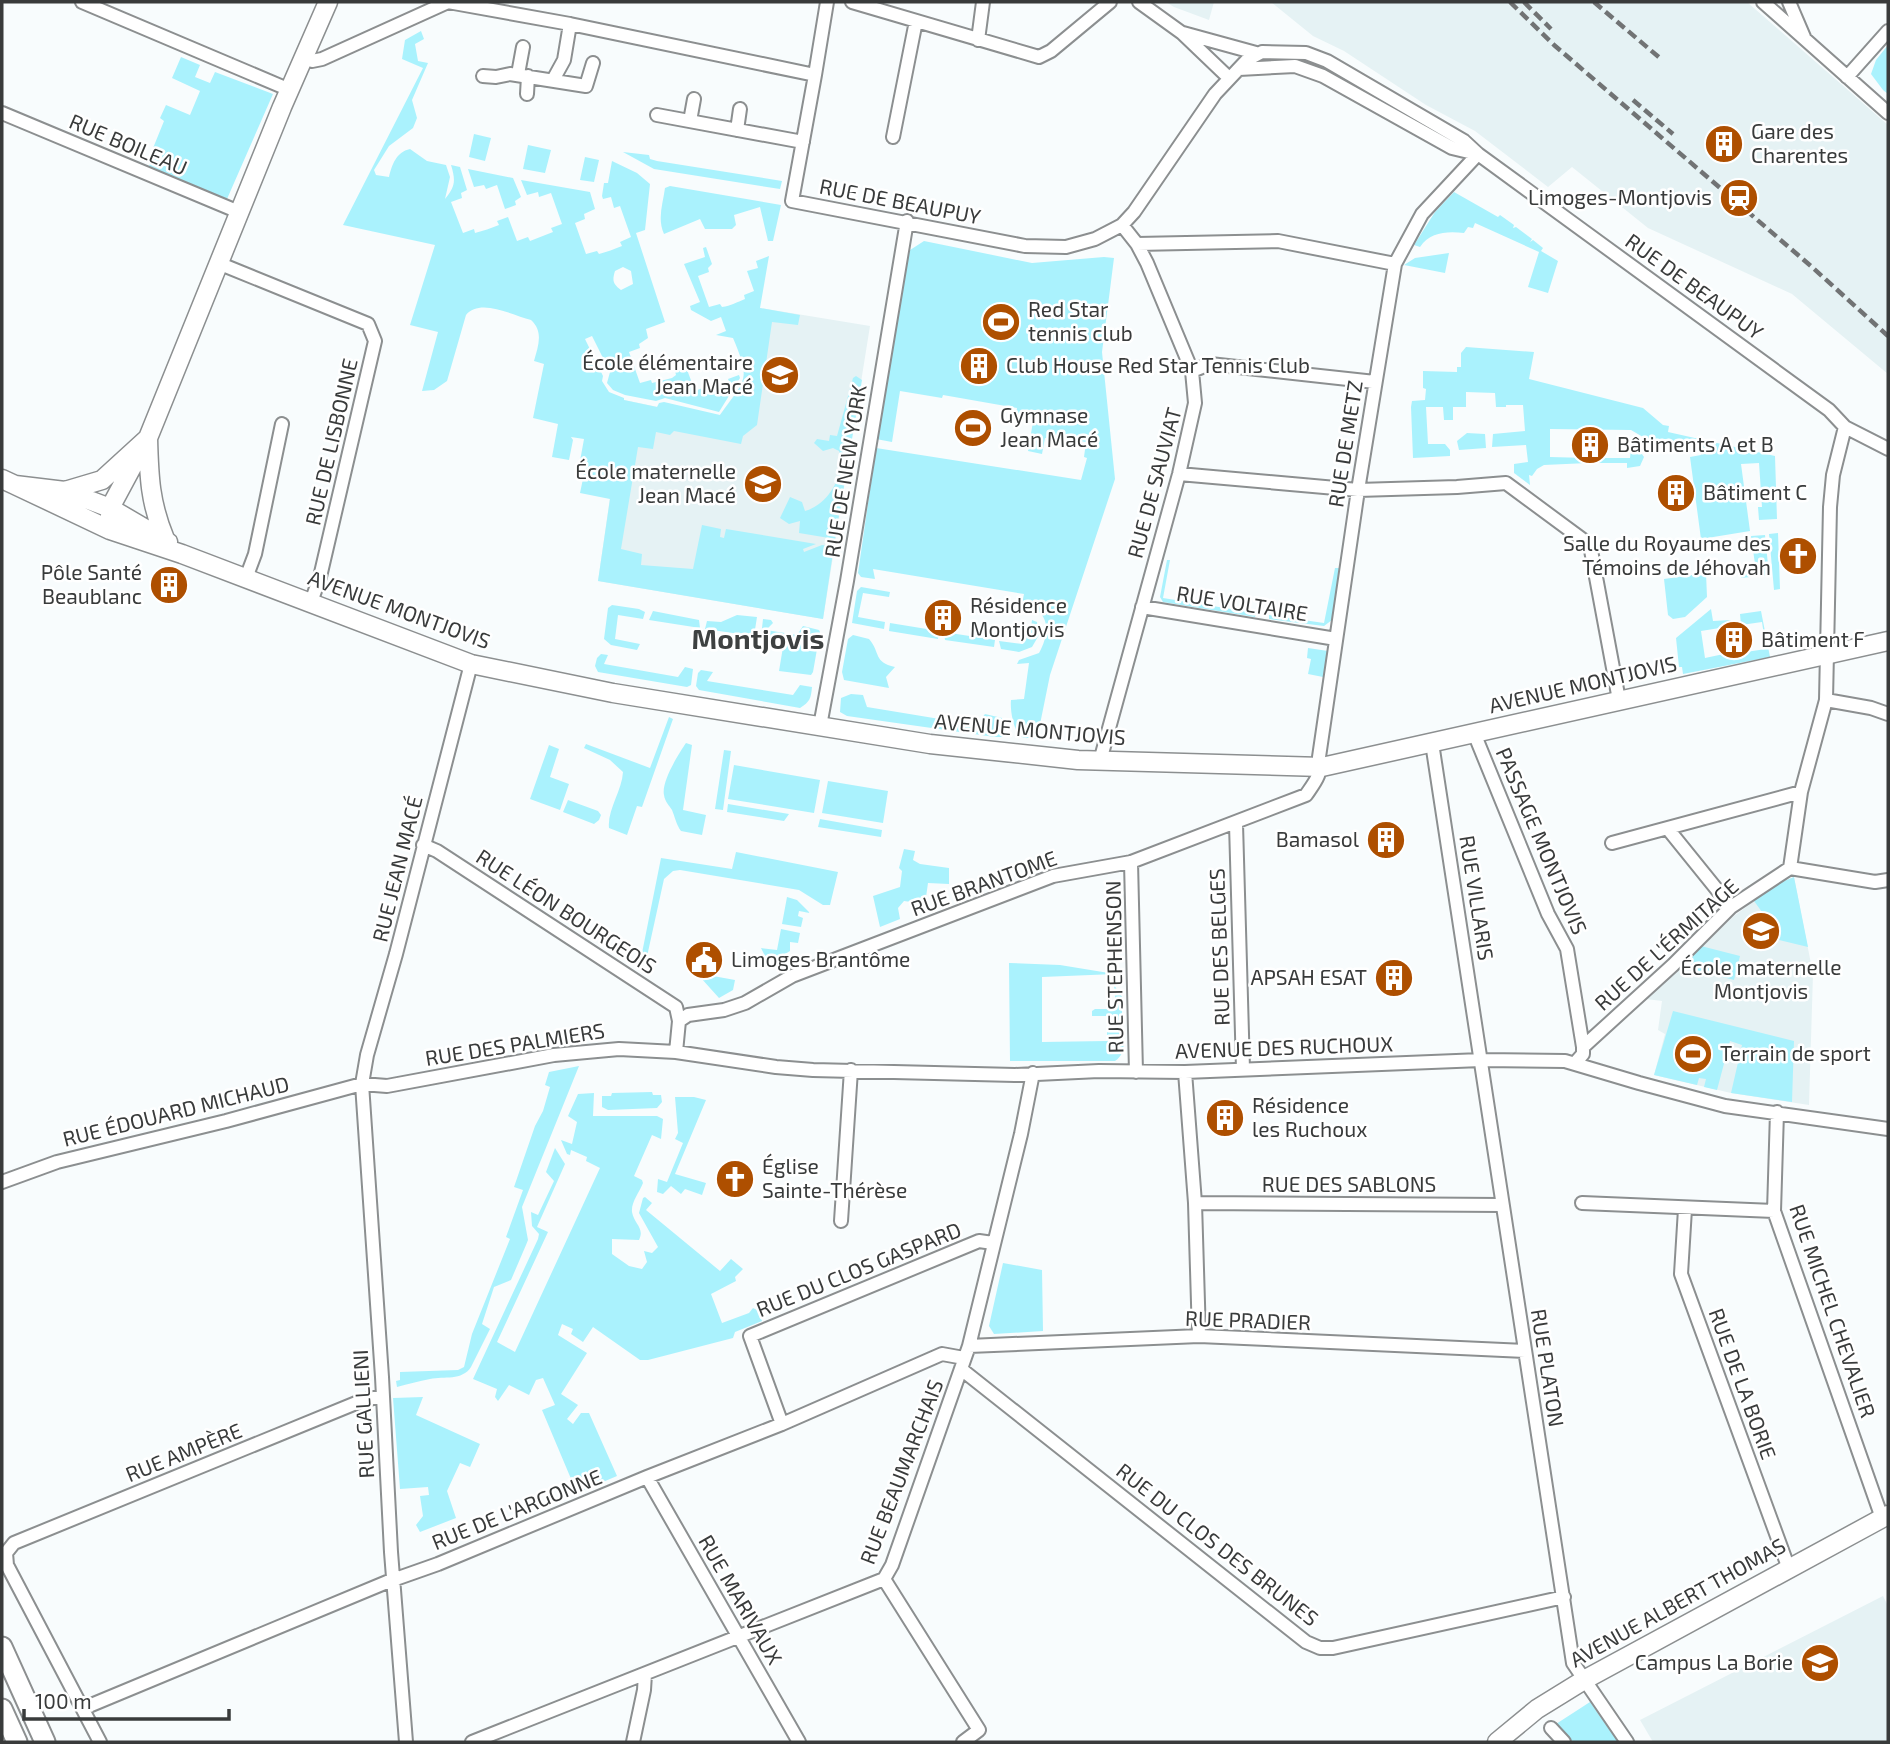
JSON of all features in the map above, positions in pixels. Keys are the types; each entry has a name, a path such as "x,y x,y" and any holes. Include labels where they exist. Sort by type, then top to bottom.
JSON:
{"main road":[{"path":"110,530 239,212 328,2"},
{"path":"16,486 65,491 102,480 148,438"},
{"path":"148,438 151,496 165,539"},
{"name":"AVENUE MONTJOVIS","path":"16,486 110,530 182,554 471,664 613,693 930,744 1021,755 1101,761 1321,767 1888,642"},
{"name":"AVENUE MONTJOVIS","path":"65,491 116,511 165,539 182,554"},
{"name":"AVENUE ALBERT THOMAS","path":"1497,1742 1537,1709 1584,1679 1885,1516"},
{"path":"2,1647 45,1742"},
{"path":"2,1709 17,1742"}],"street":[{"path":"82,2 290,90"},
{"path":"304,58 322,60 448,2 570,24 815,75"},
{"name":"RUE DE BEAUPUY","path":"827,2 792,201 1025,246 1066,247 1095,239 1122,225 1215,94 1256,53 1306,53 1327,61 1464,141 1478,154 1818,402 1845,427 1888,449"},
{"path":"852,2 1039,57 1051,51 1110,2"},
{"path":"978,40 983,2"},
{"path":"1139,2 1182,33 1229,78"},
{"path":"1763,2 1886,109"},
{"path":"1789,2 1805,40"},
{"path":"892,137 916,21"},
{"path":"553,80 564,60 570,24"},
{"path":"1847,77 1888,31"},
{"path":"1182,33 1256,53"},
{"path":"1232,46 1239,61 1239,69"},
{"path":"523,47 523,75 527,94"},
{"path":"584,100 593,63"},
{"name":"RUE DE BEAUPUY","path":"1239,69 1295,66 1323,76 1452,148 1478,154"},
{"path":"483,76 523,75 586,86"},
{"path":"690,121 694,99"},
{"path":"737,130 740,110"},
{"name":"RUE BOILEAU","path":"2,113 239,212"},
{"path":"657,115 803,142"},
{"name":"RUE DE METZ","path":"1321,767 1319,757 1336,639 1395,264 1422,214 1478,154"},
{"name":"RUE DE NEW YORK","path":"820,726 847,581 906,221"},
{"name":"RUE DE SAUVIAT","path":"1101,761 1179,474 1195,403 1192,371 1137,244 1122,225"},
{"path":"1137,244 1278,241 1395,264"},
{"name":"RUE DE LISBONNE","path":"218,263 368,324 375,341 320,578 311,603"},
{"path":"1192,371 1210,364 1375,382"},
{"path":"246,578 256,554 282,424"},
{"path":"1845,427 1833,475 1830,507 1826,700 1801,792 1790,868 1875,881 1888,880"},
{"path":"1179,474 1358,490 1506,483 1590,545 1619,700"},
{"name":"RUE VOLTAIRE","path":"1142,607 1336,639"},
{"name":"RUE JEAN MACÉ","path":"362,1084 367,1055 471,664"},
{"path":"1826,700 1871,708 1888,714"},
{"name":"PASSAGE MONTJOVIS","path":"1474,733 1548,914 1567,950 1583,1047"},
{"name":"RUE VILLARIS","path":"1432,743 1481,1060"},
{"name":"RUE BRANTOME","path":"679,1020 688,1015 724,1010 744,1003 792,976 1053,876 1131,862 1236,824 1306,795 1318,778 1321,767"},
{"path":"1612,843 1801,792"},
{"name":"RUE DES BELGES","path":"1236,824 1243,1069"},
{"path":"1668,829 1731,907"},
{"name":"RUE LÉON BOURGEOIS","path":"423,845 429,846 671,1003 676,1007 679,1020"},
{"name":"RUE STEPHENSON","path":"1131,862 1136,1072"},
{"name":"RUE DE L'ÉRMITAGE","path":"1574,1063 1583,1054 1583,1047 1673,965 1731,907 1790,868"},
{"path":"676,1052 679,1020"},
{"name":"RUE DES PALMIERS","path":"362,1084 387,1086 589,1050 676,1052"},
{"name":"AVENUE DES RUCHOUX","path":"676,1052 776,1067 1033,1073 1185,1072 1481,1060 1565,1061 1725,1106 1888,1129"},
{"name":"RUE PLATON","path":"1481,1060 1573,1664 1627,1742"},
{"path":"841,1221 851,1070"},
{"path":"1185,1072 1195,1203 1199,1336"},
{"name":"RUE BEAUMARCHAIS","path":"472,1742 884,1579 892,1565 965,1358 1021,1134 1033,1073"},
{"name":"RUE ÉDOUARD MICHAUD","path":"2,1182 57,1162 226,1121 362,1084"},
{"name":"RUE GALLIENI","path":"362,1084 406,1742"},
{"name":"RUE MICHEL CHEVALIER","path":"1777,1112 1774,1211 1885,1516"},
{"name":"RUE DES SABLONS","path":"1195,1203 1502,1205"},
{"path":"1582,1203 1774,1211"},
{"name":"RUE DE LA BORIE","path":"1685,1209 1681,1274 1789,1569"},
{"name":"RUE DU CLOS GASPARD","path":"782,1424 750,1336 979,1241 993,1243"},
{"name":"RUE PRADIER","path":"965,1358 1199,1336 1525,1351"},
{"name":"RUE DE L'ARGONNE","path":"84,1708 782,1424 942,1354 965,1358"},
{"name":"RUE DU CLOS DES BRUNES","path":"965,1358 1306,1642 1320,1648 1333,1648 1564,1597"},
{"name":"RUE AMPÈRE","path":"84,1708 6,1565 6,1553 14,1543 361,1401 382,1396"},
{"name":"RUE MARIVAUX","path":"647,1477 799,1742"},
{"path":"884,1579 979,1730 962,1742"},
{"path":"634,1742 645,1674"},
{"path":"84,1708 100,1742"},
{"path":"1551,1728 1564,1742"}],"shaded area":[{"path":"1166,2 1214,2 1209,20"},
{"path":"1271,2 1747,2 1888,125 1888,374 1792,294 1648,228 1572,167 1548,187 1475,131 1426,105 1344,51 1313,36"},
{"path":"421,31 424,39 415,44 418,61 428,63 412,100 417,118 413,128 389,146 374,170 376,175 389,177 398,156 410,149 427,161 446,165 450,177 445,199 454,184 451,165 460,167 467,190 461,193 462,198 451,202 463,233 474,229 475,233 499,225 497,221 508,217 517,241 528,237 530,241 553,232 551,228 562,224 551,193 539,197 538,192 527,195 521,180 590,192 595,209 584,214 585,219 575,223 586,254 597,251 599,254 622,246 620,242 631,237 620,206 614,208 611,197 603,199 602,196 604,183 608,183 612,161 637,173 650,184 645,230 636,233 665,322 646,329 648,338 639,344 640,348 629,352 640,383 672,378 676,375 675,371 686,367 695,391 705,387 707,392 730,384 728,379 739,375 740,378 719,412 665,398 656,401 625,395 613,390 607,383 610,372 592,336 585,339 609,392 624,400 657,407 664,402 720,415 736,394 743,379 742,363 733,338 716,335 726,331 721,317 711,321 691,310 690,306 700,302 684,264 705,257 703,248 706,247 712,264 708,268 709,272 698,276 709,307 720,304 722,307 745,299 744,295 754,291 747,271 758,268 756,261 769,256 760,308 800,315 798,325 772,322 757,425 743,436 741,444 674,431 670,435 656,432 653,449 638,447 621,549 642,554 641,565 693,569 702,525 721,529 720,537 724,538 726,529 816,544 803,549 804,552 822,545 834,546 823,619 598,581 610,499 580,493 584,474 578,472 584,439 571,437 573,440 569,460 552,457 558,424 533,418 544,364 534,361 539,334 531,320 497,309 472,310 466,315 447,381 434,390 422,391 438,332 410,325 435,245 343,225 423,68 402,59 405,40","holes":["623,267 631,271 633,284 621,290 614,282 615,271"]},
{"path":"1888,45 1888,94 1871,74 1876,60"},
{"path":"181,57 200,65 195,77 210,83 215,72 273,94 227,199 149,166 149,158 164,121 160,118 166,105 190,115 200,91 172,78"},
{"path":"474,134 491,138 485,161 469,157"},
{"path":"528,145 551,150 545,173 523,169"},
{"path":"623,152 649,155 650,159 657,161 782,181 780,189 654,169"},
{"path":"585,157 599,160 594,182 580,180"},
{"path":"468,169 513,178 521,197 515,201 516,205 505,209 497,185 486,189 484,185 474,187"},
{"path":"670,186 781,205 773,241 768,241 760,207 734,215 736,225 732,229 705,229 700,219 664,234 661,211 665,188"},
{"path":"1454,192 1498,217 1500,215 1514,225 1513,228 1516,227 1532,239 1530,242 1533,240 1543,248 1541,251 1558,261 1548,293 1528,287 1539,252 1475,223 1473,228 1468,227 1464,233 1439,234 1429,238 1420,247 1414,245 1435,212"},
{"path":"924,241 1032,263 1114,258 1102,352 1115,479 1050,675 1037,739 1019,735 1011,709 1011,700 1024,699 1029,663 1017,664 1019,660 1039,653 1046,629 1043,616 1022,604 1024,594 873,569 875,579 861,577 858,573 876,448 1081,480 1087,458 1084,457 1086,442 1052,437 1045,438 1042,454 1028,451 1034,416 1016,414 1017,408 943,395 942,398 900,391 892,442 876,439 907,252"},
{"path":"1449,253 1445,273 1404,265 1415,258"},
{"path":"760,308 870,326 823,619 598,581 624,400 717,419 742,384"},
{"path":"1466,347 1534,352 1529,379 1643,408 1663,425 1669,426 1668,432 1775,456 1777,519 1759,520 1758,507 1762,507 1759,463 1741,464 1750,531 1701,539 1690,457 1701,455 1699,444 1657,450 1648,440 1631,430 1550,429 1550,457 1588,458 1588,463 1544,465 1532,476 1529,475 1530,485 1514,473 1514,464 1528,462 1526,445 1492,447 1493,434 1525,431 1523,405 1496,407 1495,393 1466,392 1466,407 1453,407 1453,420 1444,420 1443,407 1426,407 1428,444 1445,444 1450,450 1450,456 1413,458 1411,407 1412,401 1425,400 1423,371 1457,372 1457,367 1461,367 1461,353"},
{"path":"856,376 862,380 835,539 799,533 800,521 789,524 780,518 790,497 802,502 805,511 821,502 833,488 840,470 839,451 833,448 823,451 814,443 817,439 829,441 830,435 837,436 853,378"},
{"path":"1467,433 1485,434 1486,448 1459,450 1457,441"},
{"path":"1631,449 1639,450 1644,457 1640,466 1627,468 1627,463 1592,463 1592,458 1630,458"},
{"path":"1778,533 1780,589 1774,590 1769,534"},
{"path":"1765,535 1769,575 1741,578 1740,567 1755,564 1751,536"},
{"path":"1167,560 1170,560 1163,598 1256,613 1255,617 1163,602 1160,597"},
{"path":"1335,568 1341,568 1332,620 1324,626 1269,619 1269,615 1324,623"},
{"path":"1706,573 1707,597 1685,617 1673,619 1668,615 1664,579"},
{"path":"861,587 890,592 889,597 863,593 858,617 885,622 884,629 852,623 857,591"},
{"path":"612,605 645,612 643,619 618,615 615,639 640,644 637,650 611,645 604,639 608,608"},
{"path":"1711,609 1713,621 1731,620 1732,626 1701,631 1705,658 1738,651 1766,649 1762,622 1741,625 1740,614 1761,611 1770,657 1683,674 1682,667 1679,667 1676,638"},
{"path":"653,611 699,620 700,628 649,620"},
{"path":"737,615 757,617 754,636 705,629 707,621 721,622"},
{"path":"763,619 773,623 766,630 797,635 803,626 819,630 811,675 779,671 784,641 761,637"},
{"path":"1032,620 1037,622 1039,635 1032,647 1019,652 1001,649 999,641 1023,644 1026,626 1031,627"},
{"path":"890,623 939,631 938,639 889,631"},
{"path":"944,632 995,640 994,647 945,640"},
{"path":"853,635 869,639 880,660 895,667 886,677 889,688 844,680 842,672 848,639"},
{"path":"1308,648 1328,651 1323,677 1308,674 1311,659 1307,658"},
{"path":"601,654 608,655 604,664 678,677 685,667 693,669 691,685 687,687 598,672 595,666"},
{"path":"701,670 713,672 707,681 793,695 800,685 812,687 811,694 808,702 800,708 699,690 696,686"},
{"path":"851,694 863,695 867,707 976,725 985,714 1002,718 1007,733 1004,737 995,737 847,716 840,712 841,698"},
{"path":"669,717 673,719 642,807 637,806 627,835 609,828 610,814 623,772 610,760 584,748 586,744 650,768"},
{"path":"686,743 692,745 683,810 706,815 702,835 681,831 664,795 668,775"},
{"path":"549,745 559,749 550,777 569,784 560,810 530,799"},
{"path":"724,750 731,751 723,810 715,809"},
{"path":"734,765 820,780 814,813 728,799"},
{"path":"828,781 888,791 883,823 822,813"},
{"path":"568,800 598,811 601,815 599,820 594,824 563,812"},
{"path":"728,804 789,814 784,821 727,812"},
{"path":"820,819 882,830 881,837 818,827"},
{"path":"904,849 915,851 913,860 920,864 949,868 949,884 928,883 925,904 904,901 898,908 900,919 880,927 873,896 900,887 902,871 899,868"},
{"path":"736,852 838,872 830,905 823,905 799,890 673,871 664,879 646,961 639,968 661,858 732,869"},
{"path":"1794,877 1813,974 1809,1105 1731,1093 1654,1075 1665,1034 1658,1030 1662,1001 1646,999 1734,916 1777,884"},
{"path":"1794,877 1808,947 1741,931 1743,926 1762,912 1754,901 1777,884"},
{"path":"787,897 797,900 810,913 799,911 798,916 803,918 801,927 782,924"},
{"path":"781,929 800,933 798,943 790,942 790,951 782,956 766,958 761,948 777,950"},
{"path":"1701,946 1740,956 1734,980 1681,966"},
{"path":"1009,963 1060,965 1115,974 1042,977 1042,1042 1107,1041 1107,1029 1123,1028 1124,1046 1119,1058 1115,1061 1010,1061"},
{"path":"702,974 735,980 733,990 719,998 701,978"},
{"path":"1114,985 1122,997 1122,1025 1107,1025 1106,1016 1092,1016 1095,1009 1116,1009"},
{"path":"1673,1011 1794,1041 1792,1102 1731,1093 1742,1045 1730,1041 1717,1090 1704,1087 1706,1079 1699,1078 1697,1085 1654,1075"},
{"path":"579,1066 522,1207 528,1240 511,1280 494,1287 482,1324 490,1329 471,1367 458,1376 397,1387 396,1381 400,1380 400,1372 458,1370 464,1367 472,1334 510,1239 506,1237 523,1190 514,1187 535,1126 543,1111 550,1087 545,1085 549,1072"},
{"path":"652,1092 653,1095 661,1095 662,1102 657,1108 608,1110 602,1107 602,1096 611,1096 612,1093"},
{"path":"594,1093 593,1116 657,1116 663,1119 661,1139 652,1135 634,1176 643,1183 632,1208 641,1236 639,1240 612,1239 612,1254 629,1266 642,1269 647,1262 644,1251 652,1253 658,1247 639,1213 645,1197 652,1203 646,1210 720,1271 731,1259 743,1269 735,1277 736,1281 711,1294 722,1323 749,1313 753,1308 759,1311 762,1321 735,1332 733,1338 648,1360 640,1360 593,1327 583,1342 571,1334 573,1329 562,1324 558,1335 587,1353 561,1394 578,1405 567,1419 573,1424 581,1413 589,1413 617,1476 577,1493 542,1410 555,1405 543,1378 536,1380 529,1395 509,1385 498,1401 495,1397 497,1389 473,1379 538,1239 539,1234 532,1226 531,1212 538,1215 554,1181 546,1172 555,1148 565,1164 537,1227 548,1232 497,1342 515,1352 600,1168 586,1161 587,1157 571,1150 570,1155 567,1154 561,1140 572,1144 577,1122 568,1116 578,1094"},
{"path":"675,1097 706,1100 675,1174 706,1183 702,1195 685,1189 681,1194 671,1186 663,1194 657,1192 658,1179 667,1182 683,1143 675,1139 678,1133"},
{"path":"1003,1263 1042,1270 1043,1331 994,1334 989,1326"},
{"path":"423,1397 416,1415 480,1444 470,1467 460,1463 447,1491 456,1518 420,1532 416,1525 423,1516 420,1496 429,1495 428,1487 400,1489 393,1398"},
{"name":"Campus La Borie","path":"1883,1596 1888,1606 1888,1742 1653,1742 1640,1720"},
{"path":"1590,1702 1618,1742 1573,1742 1556,1724"}],"railway":[{"path":"1510,2 1554,45 1888,336"},
{"path":"1524,2 1551,29"},
{"path":"1594,2 1661,59"},
{"path":"1633,100 1673,134"}],"place":[{"name":"Gare des Charentes","path":"1724,144"},
{"name":"Limoges-Montjovis","path":"1739,198"},
{"name":"Red Star tennis club","path":"1001,322"},
{"name":"Club House Red Star Tennis Club","path":"979,366"},
{"name":"École élémentaire Jean Macé","path":"780,375"},
{"name":"Gymnase Jean Macé","path":"973,428"},
{"name":"Bâtiments A et B","path":"1590,445"},
{"name":"École maternelle Jean Macé","path":"763,484"},
{"name":"Bâtiment C","path":"1676,493"},
{"name":"Salle du Royaume des Témoins de Jéhovah","path":"1798,556"},
{"name":"Pôle Santé Beaublanc","path":"169,585"},
{"name":"Résidence Montjovis","path":"943,618"},
{"name":"Bâtiment F","path":"1734,640"},
{"name":"Bamasol","path":"1386,840"},
{"name":"École maternelle Montjovis","path":"1761,931"},
{"name":"Limoges Brantôme","path":"704,960"},
{"name":"APSAH ESAT","path":"1394,978"},
{"name":"Terrain de sport","path":"1693,1054"},
{"name":"Résidence les Ruchoux","path":"1225,1118"},
{"name":"Église Sainte-Thérèse","path":"735,1179"},
{"name":"Campus La Borie","path":"1820,1663"}],"district":[{"name":"Montjovis","path":"758,639"}]}
